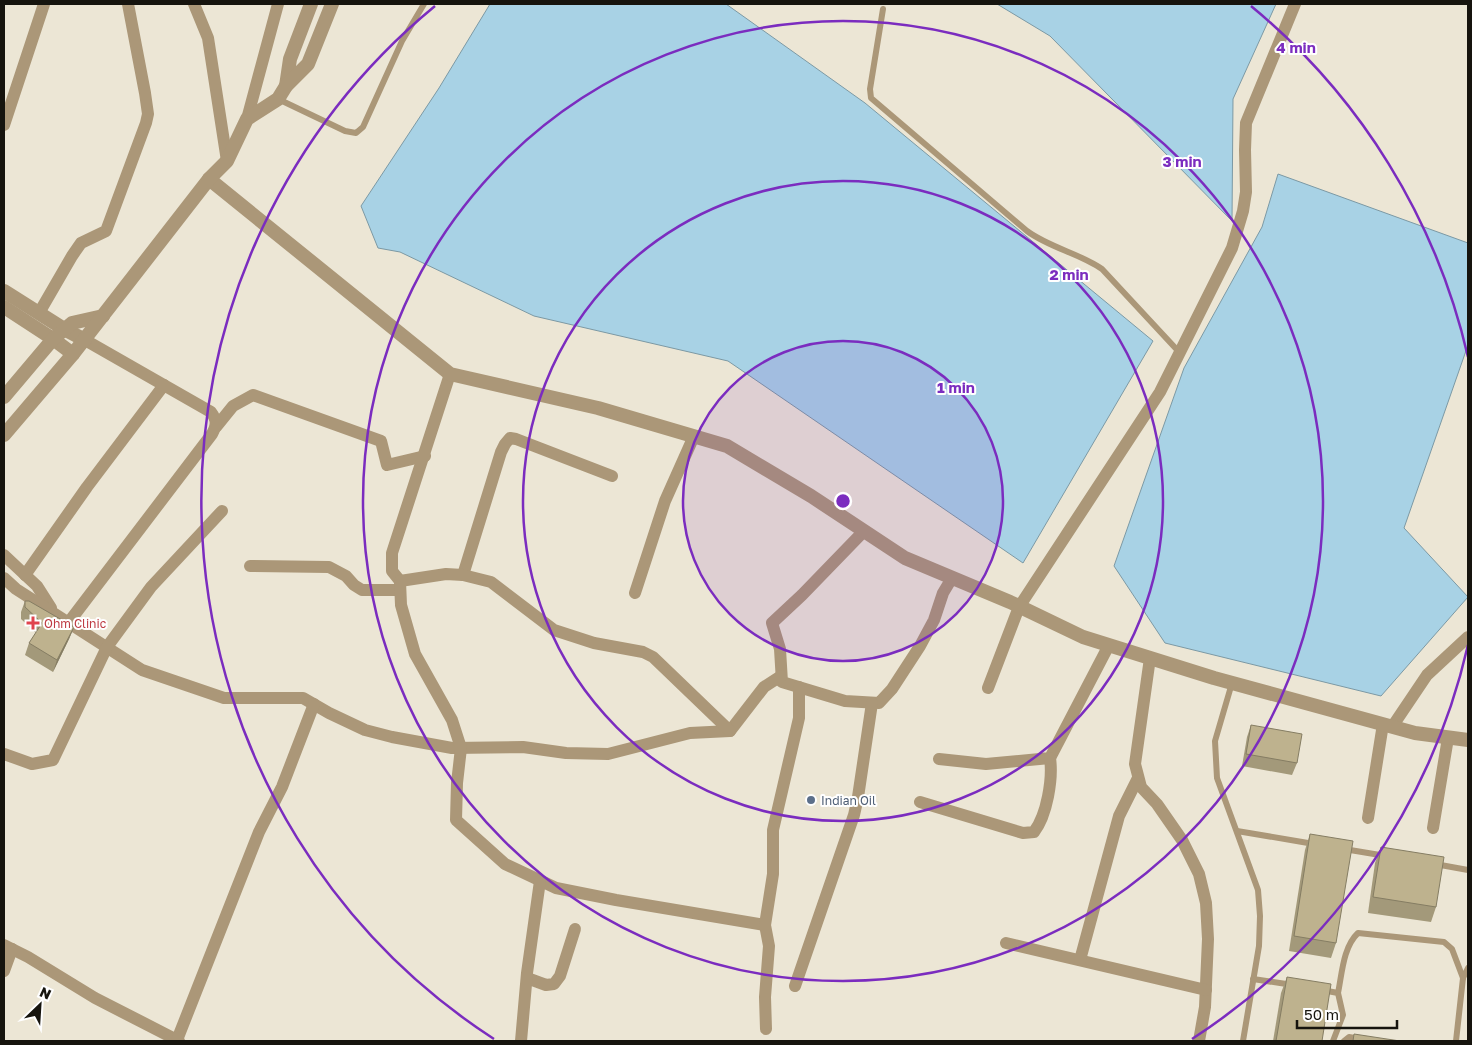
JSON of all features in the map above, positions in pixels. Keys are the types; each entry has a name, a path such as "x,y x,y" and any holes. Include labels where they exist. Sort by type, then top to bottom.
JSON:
{"street":[{"path":"4,125 44,4"},
{"path":"39,313 81,244 106,231 146,123 148,114 145,94 128,4"},
{"path":"194,4 208,38 227,161"},
{"path":"4,435 73,354 209,178 227,161 247,119 278,4"},
{"path":"286,86 290,59 311,4"},
{"path":"247,119 278,99 286,86 308,64 332,4"},
{"path":"988,688 1019,607 1160,392 1232,248 1243,212 1246,192 1246,123 1296,4"},
{"path":"209,178 450,374 598,408 727,446 811,496 906,558 1083,637 1214,678 1388,726 1415,733 1468,740"},
{"path":"4,291 64,329 211,412 216,420 216,427"},
{"path":"4,307 73,354"},
{"path":"4,397 53,339 64,329 72,323 102,316"},
{"path":"450,374 392,554 392,571 400,586 401,605 414,654 452,720 461,748 457,783 456,820 505,864 556,888 765,925"},
{"path":"25,575 87,487 164,385"},
{"path":"69,622 233,406 253,395 381,441 387,465 425,456"},
{"path":"635,593 665,501 694,436"},
{"path":"463,575 501,452 510,438 612,476"},
{"path":"4,754 32,764 53,760 107,647 151,587 222,512"},
{"path":"864,531 772,623 780,648 782,682 845,701 878,703 892,689 920,646 934,620 943,593 952,578"},
{"path":"4,555 37,586 53,612"},
{"path":"250,566 329,567 346,576 354,585 362,590 400,586 446,574 463,575 491,582 554,630 594,643 643,652 654,657 730,731"},
{"path":"4,578 16,589 142,670 224,698 303,698 365,730 392,738 452,748 523,746 566,753 608,754 690,733 730,731 764,687 781,676"},
{"path":"1368,818 1388,726 1427,675 1468,637"},
{"path":"920,802 1023,832 1034,832 1040,824 1051,781 1050,758 1109,645"},
{"path":"1150,658 1135,764 1142,787 1157,804 1182,840 1199,874 1206,903 1208,939 1206,990 1199,1041"},
{"path":"766,1029 765,997 769,946 765,925 773,874 773,830 799,718 799,688"},
{"path":"795,986 854,816 872,703"},
{"path":"4,972 8,947 95,998 178,1041 259,832 282,787 314,704"},
{"path":"1433,828 1448,738"},
{"path":"939,758 986,764 1050,758"},
{"path":"1080,960 1119,816 1138,778"},
{"path":"521,1041 540,881"},
{"path":"527,978 546,985 554,984 560,976 575,929"},
{"path":"1006,943 1206,990"}],"lane":[{"path":"278,99 345,131 356,133 363,127 402,40 424,4"},
{"path":"883,9 870,89 871,98 1027,232 1038,239 1090,261 1102,270 1180,353"},
{"path":"1232,683 1215,741 1217,778 1258,890 1260,916 1259,946 1243,1041"},
{"path":"1237,831 1324,846"},
{"path":"1333,847 1391,857"},
{"path":"1430,863 1468,870"},
{"path":"1333,1041 1343,1015 1338,994 1348,947 1352,938 1358,933 1444,942 1452,949 1463,978"},
{"path":"1456,1041 1463,978 1468,968"},
{"path":"1253,979 1300,986"},
{"path":"1318,989 1338,994"},
{"path":"1344,1041 1349,1037 1371,1041"}],"water":[{"path":"490,4 726,4 865,103 1153,341 1023,563 728,361 534,316 400,252 378,248 361,206 439,88"},
{"path":"997,4 1276,4 1233,99 1232,221 1050,36"},
{"path":"1278,174 1468,243 1468,345 1404,528 1468,597 1381,696 1165,643 1114,566 1184,368 1262,227"}],"building":[{"path":"25,601 29,601 74,627 57,660 29,643 42,623 25,607"},
{"path":"1251,725 1302,734 1297,763 1246,754"},
{"path":"1310,834 1353,841 1336,943 1294,936"},
{"path":"1381,847 1444,857 1436,907 1373,897"},
{"path":"1287,977 1331,984 1322,1041 1276,1041"},
{"path":"1354,1034 1400,1041 1353,1041"}],"place":[{"name":"Ohm Clinic","path":"33,623"},
{"name":"Indian Oil","path":"811,800"}]}
